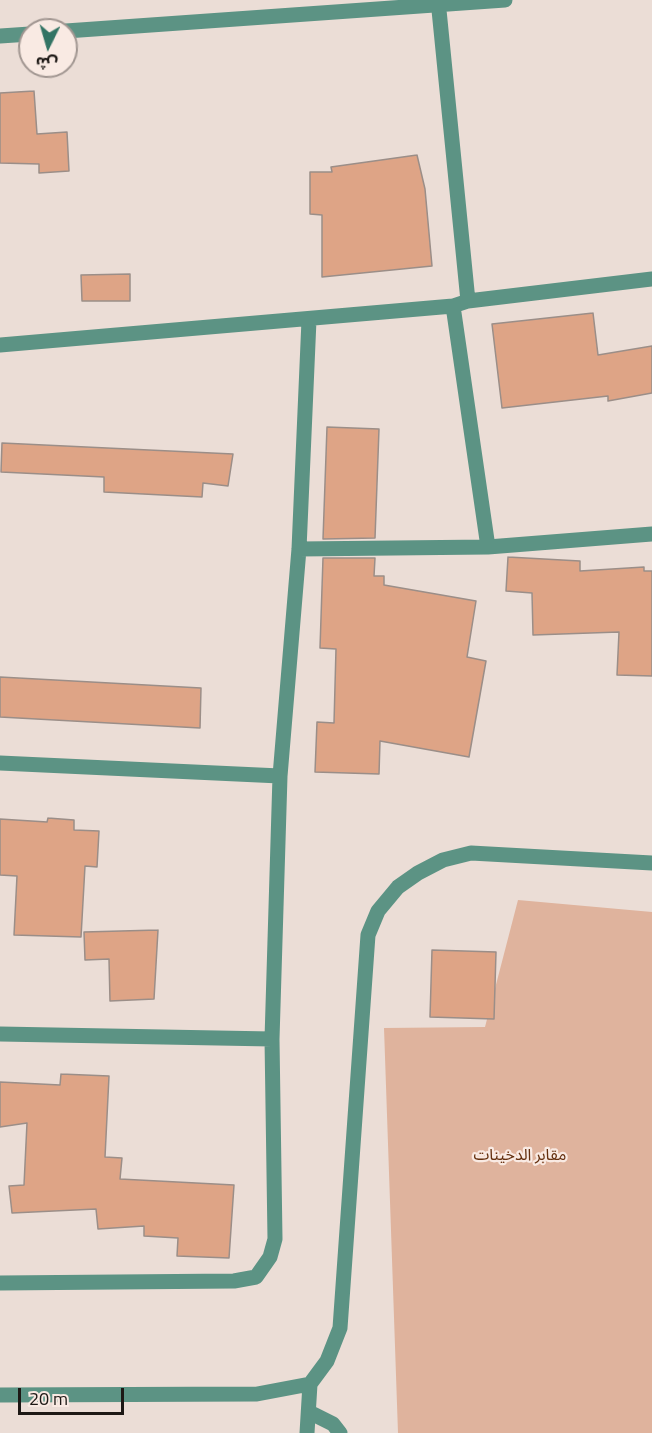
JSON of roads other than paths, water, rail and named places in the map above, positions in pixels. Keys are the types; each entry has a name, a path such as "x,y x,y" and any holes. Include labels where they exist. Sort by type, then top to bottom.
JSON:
{"street":[{"path":"78,30 505,0"},
{"path":"438,3 468,301"},
{"path":"0,36 18,35"},
{"path":"0,345 453,306 468,301 652,279"},
{"path":"453,306 488,547"},
{"path":"0,1283 234,1281 256,1277 270,1257 275,1239 272,1040 280,776 298,549 309,320"},
{"path":"298,549 488,547 652,534"},
{"path":"0,763 280,776"},
{"path":"307,1433 310,1384 327,1361 340,1328 368,935 378,911 398,887 418,873 442,860 471,853 652,863"},
{"path":"0,1034 272,1040"},
{"path":"0,1395 257,1394 310,1384"},
{"path":"309,1412 333,1424 340,1433"}],"park label":[{"name":"مقابر الدخينات","path":"520,1156"}]}
